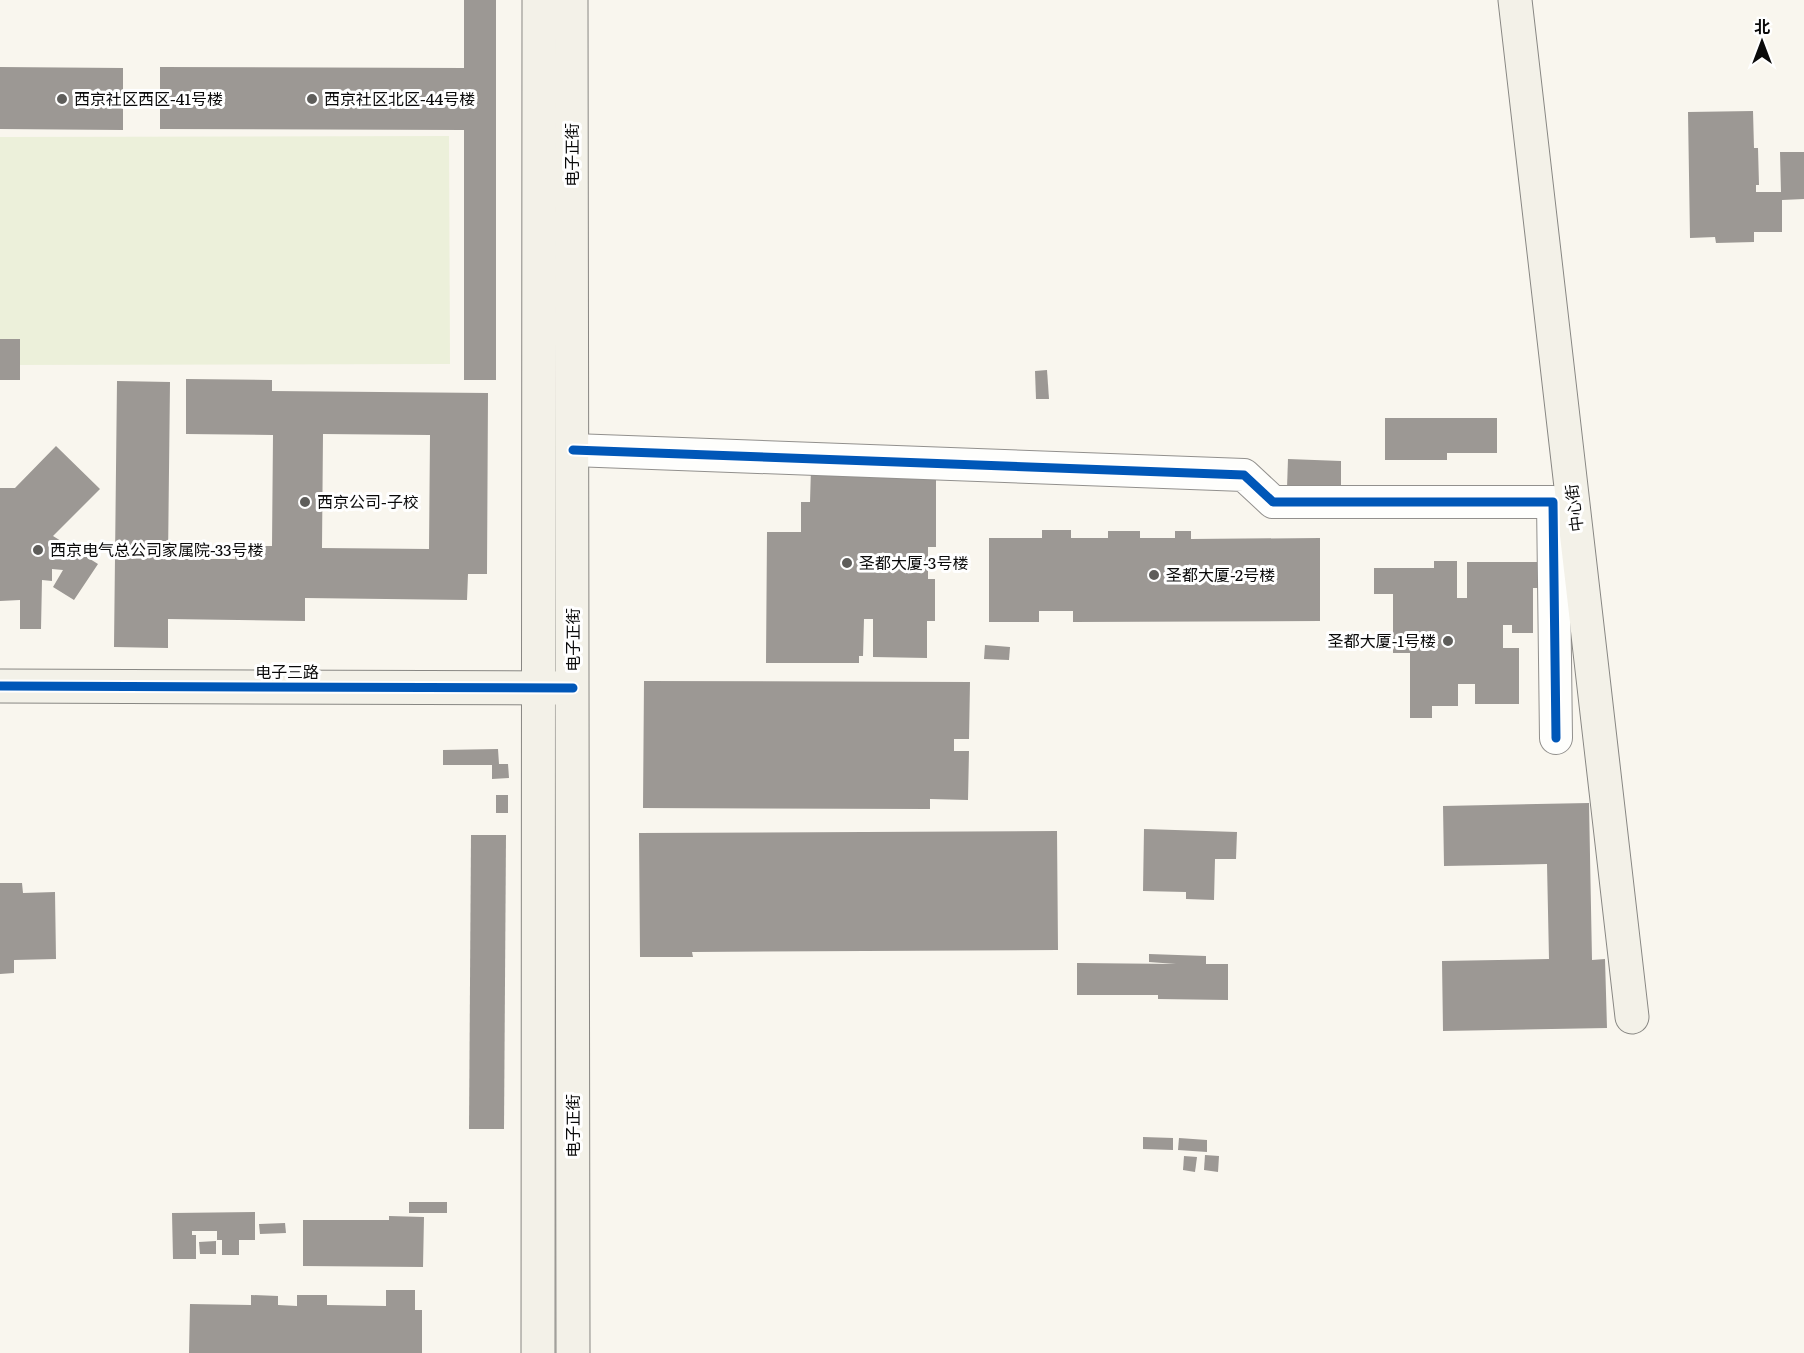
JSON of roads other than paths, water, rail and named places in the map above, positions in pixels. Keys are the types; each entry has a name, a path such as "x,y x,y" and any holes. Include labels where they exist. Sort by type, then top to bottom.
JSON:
{"main road":[{"name":"电子正街","path":"538,1353 539,0"},
{"name":"电子正街","path":"572,0 573,1353"},
{"name":"中心街","path":"1515,0 1632,1017"},
{"name":"电子三路","path":"0,686 573,688"}],"street":[{"path":"573,450 1244,474 1273,502 1553,502 1556,738"}],"place":[{"name":"西京社区西区-41号楼","path":"62,99"},
{"name":"西京社区北区-44号楼","path":"312,99"},
{"name":"西京公司-子校","path":"305,502"},
{"name":"西京电气总公司家属院-33号楼","path":"38,550"},
{"name":"圣都大厦-3号楼","path":"847,563"},
{"name":"圣都大厦-2号楼","path":"1154,575"},
{"name":"圣都大厦-1号楼","path":"1448,641"}]}
